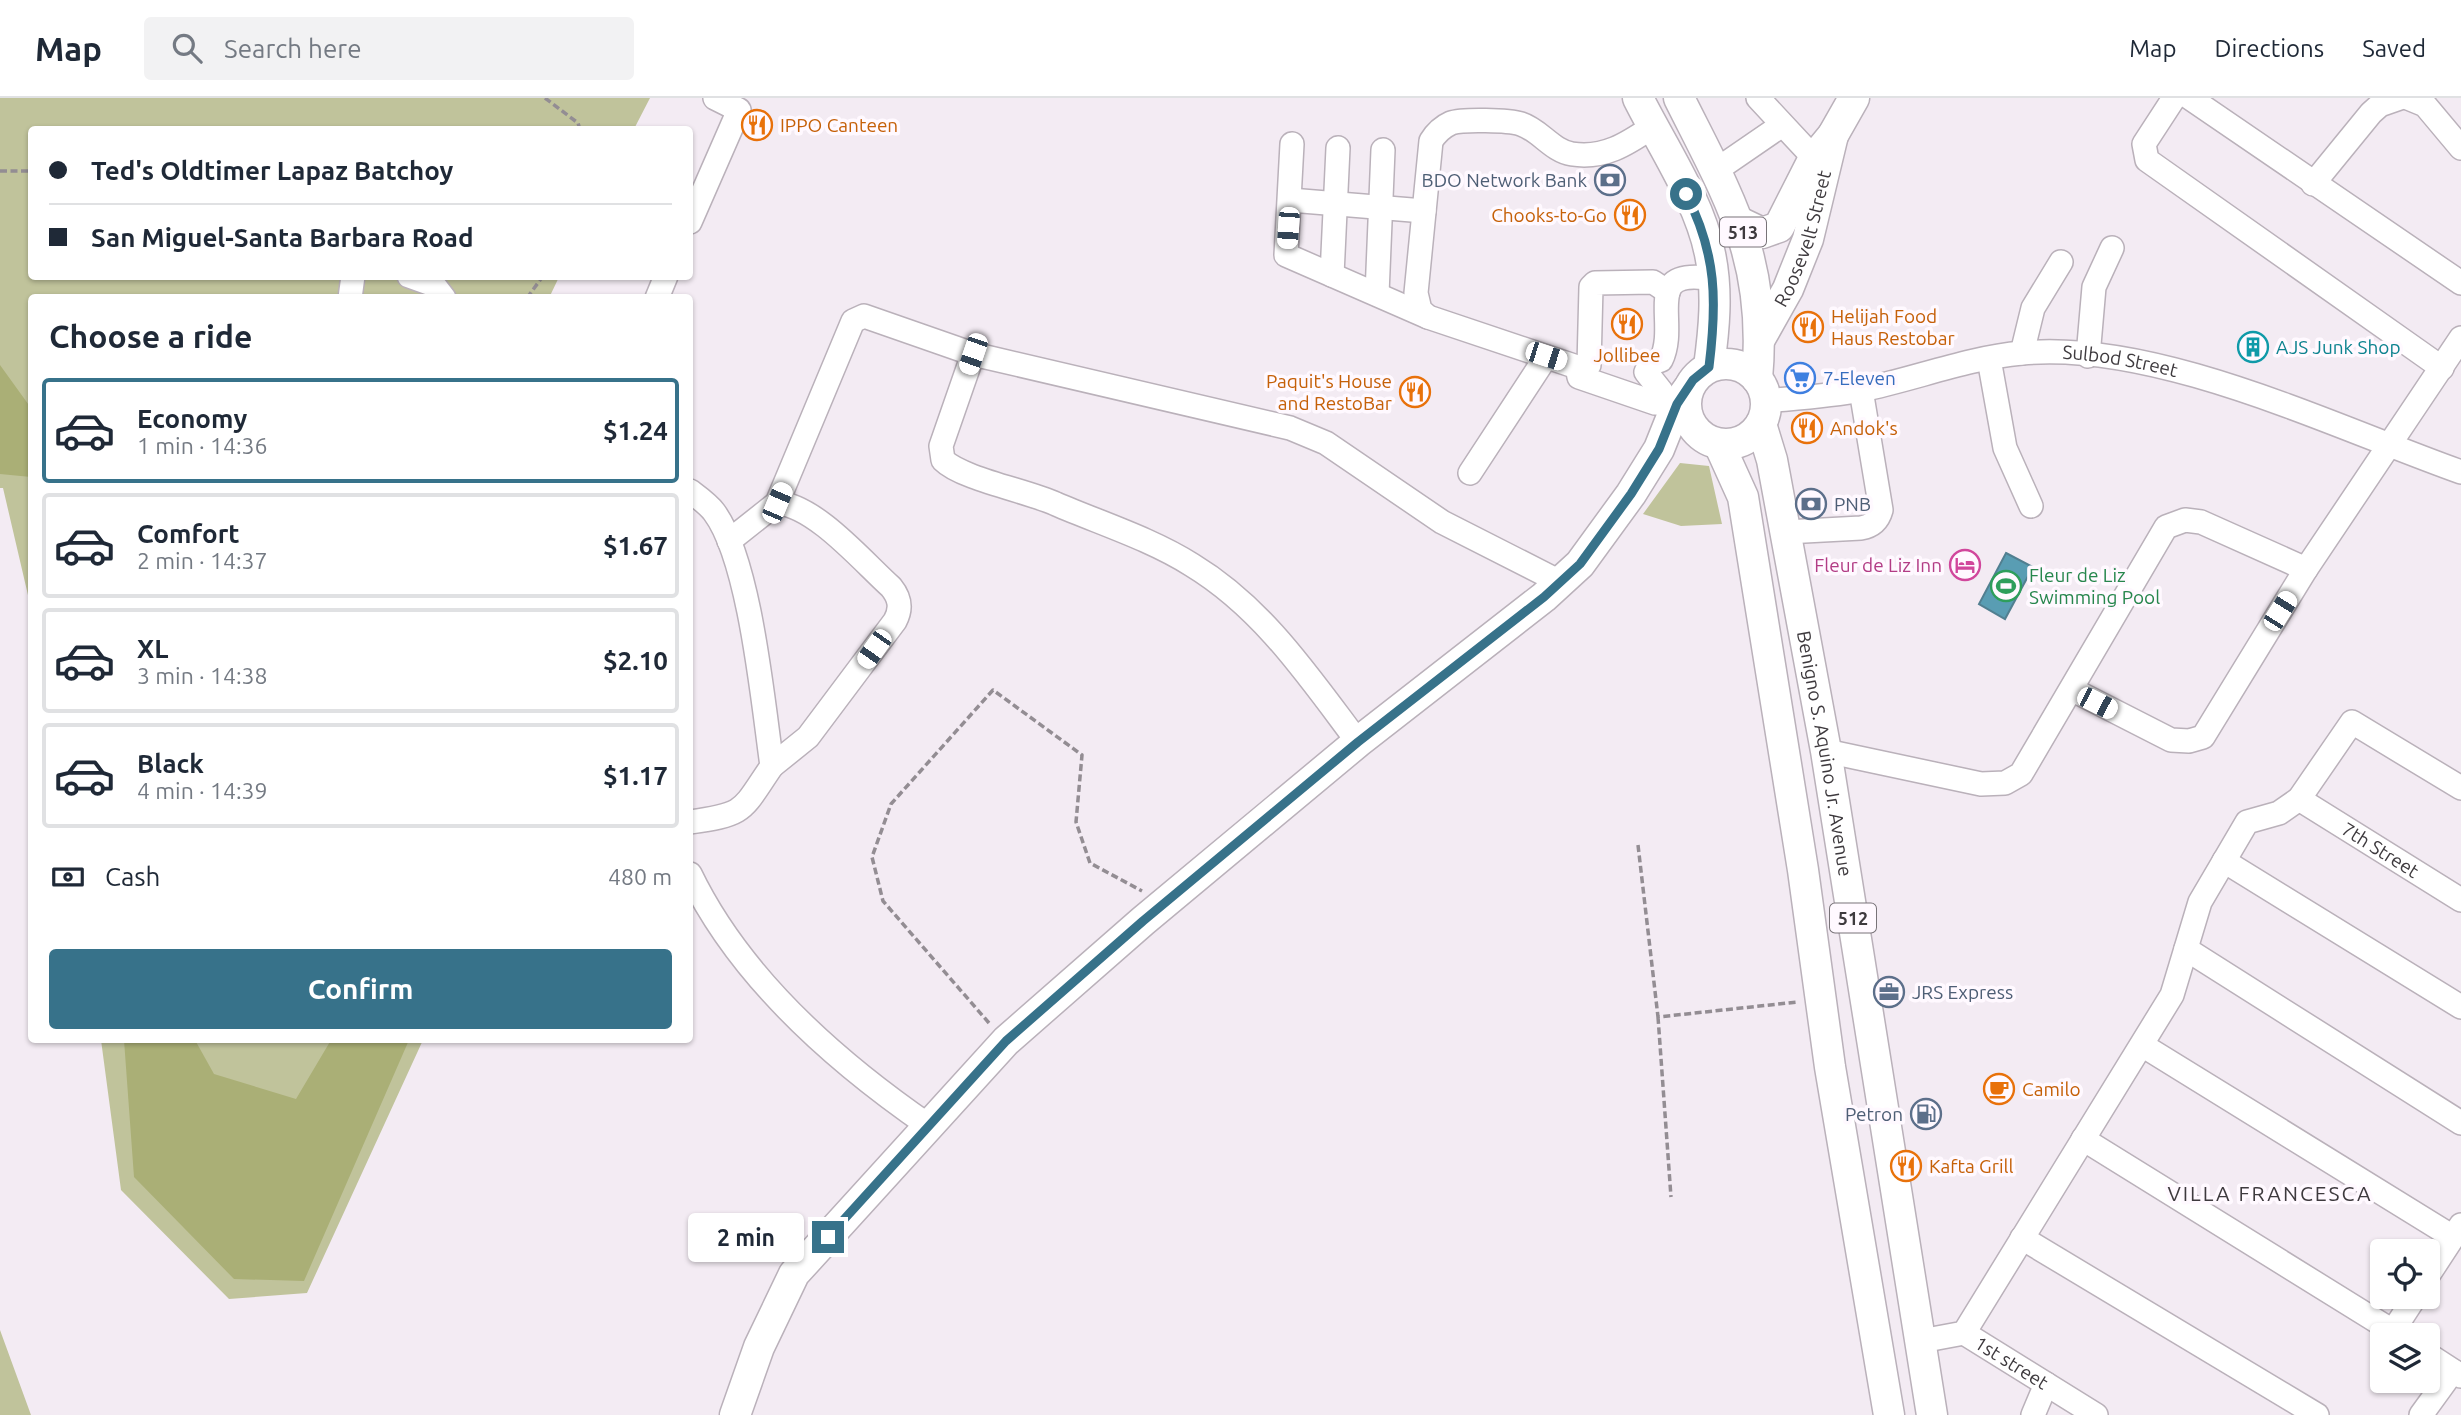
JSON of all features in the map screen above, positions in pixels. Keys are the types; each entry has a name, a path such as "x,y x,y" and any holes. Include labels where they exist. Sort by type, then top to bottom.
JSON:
{"main road":[{"name":"513","path":"1638,98 1705,233 1714,279 1714,325 1709,367"},
{"name":"Benigno S. Aquino Jr. Avenue","path":"1679,98 1739,222 1755,277 1761,337 1761,401 1826,751 1932,1415"},
{"name":"Roosevelt Street","path":"1739,222 1762,233 1779,227 1854,98"},
{"name":"Roosevelt Street","path":"1761,337 1788,289 1808,239 1824,152"},
{"path":"735,1415 759,1347 794,1274 1006,1041 1143,921 1358,742 1580,564 1631,494 1659,449 1675,395 1709,367 1735,365 1761,401 1742,440 1711,441 1659,449"},
{"name":"512","path":"1675,395 1687,416 1711,441"},
{"name":"Benigno S. Aquino Jr. Avenue","path":"1711,441 1743,497 1803,870 1820,999 1889,1415"},
{"path":"1803,870 1844,864"}],"street":[{"path":"693,215 739,110 715,98"},
{"path":"1758,98 1782,125 1824,152"},
{"path":"2174,98 2144,144 2147,160 2442,368"},
{"path":"2190,98 2461,284"},
{"path":"2313,184 2371,113 2380,105 2400,98"},
{"path":"2408,98 2425,105 2461,148"},
{"path":"1428,317 1420,310 1416,293 1431,141 1438,130 1453,122 1521,124 1562,151 1573,154 1606,153 1624,146 1652,127"},
{"path":"1715,170 1782,125"},
{"path":"1293,144 1286,255 1428,317 1583,366"},
{"path":"1332,275 1338,148"},
{"path":"1377,294 1383,150"},
{"path":"1290,200 1424,211"},
{"path":"2088,356 2094,288 2112,248"},
{"path":"2022,353 2033,308 2061,262"},
{"path":"1668,292 1653,282 1595,283 1591,288 1583,366 1579,377 1655,403 1675,395 1646,372 1650,364 1661,360 1665,351 1668,292 1675,279 1688,274 1714,279"},
{"path":"416,280 437,293"},
{"path":"729,541 777,503 853,321 864,316 973,354 1290,428 1326,443 1442,522 1560,582"},
{"path":"2073,690 2171,740 2189,741 2203,737 2306,569 2461,338"},
{"name":"Sulbod Street","path":"1761,401 1861,390 2022,353 2088,356 2153,365 2230,387 2461,472"},
{"path":"973,354 941,446 943,460 955,468 1039,496 1191,564 1253,612 1278,638 1358,742"},
{"path":"1470,473 1546,356"},
{"path":"1989,359 2005,448 2031,506"},
{"path":"1786,532 1869,527 1879,517 1881,510 1861,390"},
{"path":"693,494 714,511 729,541 742,581 772,766"},
{"path":"693,822 729,816 738,812 752,799 772,766 808,737 829,712 895,621 900,608 897,594 891,587 821,524 791,504 777,503"},
{"path":"1826,751 1981,784 2005,783 2021,774 2073,690 2166,527 2174,523 2201,522 2306,569"},
{"path":"1921,1341 1964,1333 2172,995 2200,902 2247,822 2279,813 2299,799 2353,722 2461,788"},
{"name":"7th Street","path":"2299,799 2461,900"},
{"path":"2224,861 2461,1007"},
{"path":"693,880 703,902 736,948 774,992 868,1084 929,1126"},
{"path":"2186,949 2461,1123"},
{"path":"2142,1045 2457,1231 2440,1257"},
{"path":"2083,1139 2380,1323"},
{"path":"2022,1238 2317,1415"},
{"name":"1st street","path":"1964,1333 2096,1415"},
{"path":"2421,1415 2457,1373 2440,1362"},
{"path":"2033,1415 2046,1384"}],"path":[{"path":"545,98 579,126"},
{"path":"0,171 28,171"},
{"path":"1006,1041 883,901 872,857 891,804 993,690 1082,755 1076,822 1090,863 1142,891 1135,911 1143,921"},
{"path":"1638,845 1658,1017 1671,1197"},
{"path":"1658,1017 1820,999"}],"green space":[{"path":"0,98 650,98 636,126 28,126 28,280 558,280 551,294 28,294 28,595 3,488 0,488"},
{"path":"0,365 28,404 28,477 0,474"},
{"path":"1680,463 1709,466 1722,524 1681,526 1643,514"},
{"path":"101,1043 422,1043 307,1293 229,1299 121,1190"},
{"path":"124,1043 197,1043 214,1074 296,1099 329,1043 408,1043 304,1281 234,1279 134,1177"},
{"path":"0,1330 31,1415 0,1415"}],"water":[{"name":"Fleur de Liz Swimming Pool","path":"2006,553 2033,567 2005,619 1979,604"}],"place":[{"name":"IPPO Canteen","path":"757,125"},
{"name":"BDO Network Bank","path":"1610,180"},
{"name":"Chooks-to-Go","path":"1630,215"},
{"name":"Jollibee","path":"1627,324"},
{"name":"Helijah Food Haus Restobar","path":"1808,327"},
{"name":"AJS Junk Shop","path":"2253,347"},
{"name":"7-Eleven","path":"1800,378"},
{"name":"Paquit's House and RestoBar","path":"1415,392"},
{"name":"Andok's","path":"1807,428"},
{"name":"PNB","path":"1811,504"},
{"name":"Fleur de Liz Inn","path":"1965,565"},
{"name":"Fleur de Liz Swimming Pool","path":"2006,586"},
{"name":"JRS Express","path":"1889,992"},
{"name":"Camilo","path":"1999,1089"},
{"name":"Petron","path":"1926,1114"},
{"name":"Kafta Grill","path":"1906,1166"}],"district":[{"name":"VILLA FRANCESCA","path":"2270,1193"}],"route":[{"path":"828,1237 1006,1041 1143,921 1358,742 1544,597 1580,564 1631,494 1659,449 1677,404 1693,380 1709,367 1714,325 1714,279 1705,233 1686,194"}]}
